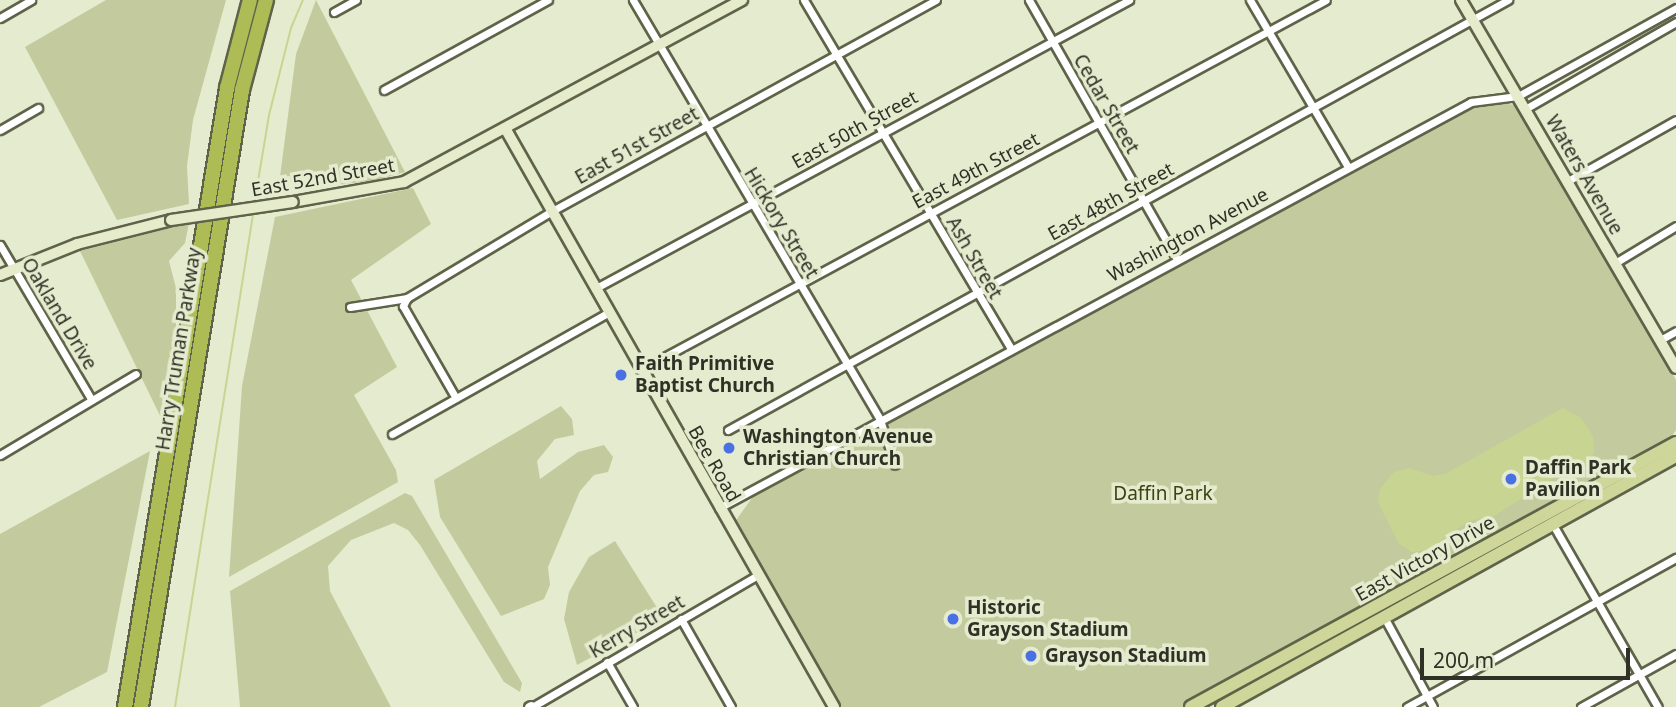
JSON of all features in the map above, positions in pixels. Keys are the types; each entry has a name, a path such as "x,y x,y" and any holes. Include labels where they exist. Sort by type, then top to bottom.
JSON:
{"highway":[{"path":"222,116 229,35 240,0"},
{"name":"Harry Truman Parkway","path":"123,707 222,116 250,0"},
{"name":"Harry Truman Parkway","path":"141,707 242,90 266,0"},
{"path":"150,707 194,383"}],"main road":[{"name":"East 52nd Street","path":"0,275 76,244 171,219 404,183 742,0"},
{"name":"Waters Avenue","path":"1461,0 1676,368"},
{"name":"Bee Road","path":"505,128 640,370 834,707"},
{"path":"1627,470 1676,435"},
{"name":"East Victory Drive","path":"1222,707 1384,617 1676,443"},
{"name":"East Victory Drive","path":"1191,707 1211,702 1397,596 1676,456"},
{"path":"1384,617 1384,609 1397,596"}],"street":[{"path":"0,18 31,0"},
{"path":"334,12 356,0"},
{"path":"384,90 548,0"},
{"name":"Hickory Street","path":"633,0 880,421 895,466"},
{"name":"Ash Street","path":"804,0 838,52 975,294 1012,349"},
{"name":"East 51st Street","path":"350,307 407,299 552,211 936,0"},
{"name":"Cedar Street","path":"1029,0 1177,259"},
{"name":"East 50th Street","path":"596,288 1129,0"},
{"path":"1250,0 1348,167"},
{"name":"East 49th Street","path":"640,370 1326,0"},
{"name":"East 48th Street","path":"728,430 1143,201 1314,111 1508,0"},
{"name":"Washington Avenue","path":"719,508 1471,102 1518,96 1676,8"},
{"path":"1525,109 1676,22"},
{"path":"0,130 38,108"},
{"path":"1566,182 1676,120"},
{"path":"1615,263 1676,226"},
{"name":"Oakland Drive","path":"0,245 91,399"},
{"path":"407,299 403,306 456,398"},
{"path":"392,434 608,313"},
{"path":"1660,340 1676,331"},
{"path":"1,452 136,374"},
{"path":"1550,519 1658,707"},
{"path":"1406,707 1676,558"},
{"name":"Kerry Street","path":"531,707 758,575"},
{"path":"1384,617 1433,707"},
{"path":"681,619 731,707"},
{"path":"1581,707 1676,654"},
{"path":"607,662 633,707"}],"green space":[{"path":"106,0 226,0 193,120 187,166 189,204 117,220 25,47"},
{"path":"316,0 405,172 377,180 278,192 296,54"},
{"name":"Daffin Park","path":"1479,101 1517,105 1676,380 1676,430 1672,436 1614,473 1183,707 838,707 734,523 757,491"},
{"path":"413,188 431,224 351,280 397,367 354,395 396,470 398,482 229,577 242,386 275,217"},
{"path":"189,223 185,243 169,261 176,288 176,335 165,426 80,251"},
{"path":"561,406 572,419 574,435 555,439 537,461 540,479 578,452 604,445 613,457 608,472 594,475 580,491 548,567 550,585 544,599 501,616 440,517 434,480"},
{"path":"150,451 107,672 39,707 0,707 0,534"},
{"path":"405,493 412,496 522,683 520,692 504,682 420,545 408,530 394,523 351,540 328,566 330,591 391,707 240,707 230,591"},
{"path":"615,541 661,614 659,621 577,665 564,619 569,592 589,557"}],"shaded area":[{"path":"1563,408 1581,418 1593,436 1594,453 1586,464 1555,477 1494,516 1469,521 1427,550 1412,552 1399,544 1378,502 1380,489 1394,472 1410,468 1432,476 1445,474"}],"waterway":[{"path":"254,205 269,115 291,28 303,0"},
{"path":"175,707 253,214"}],"place":[{"name":"Faith Primitive Baptist Church","path":"621,375"},
{"name":"Washington Avenue Christian Church","path":"729,448"},
{"name":"Daffin Park Pavilion","path":"1511,479"},
{"name":"Historic Grayson Stadium","path":"953,619"},
{"name":"Grayson Stadium","path":"1031,656"}]}
